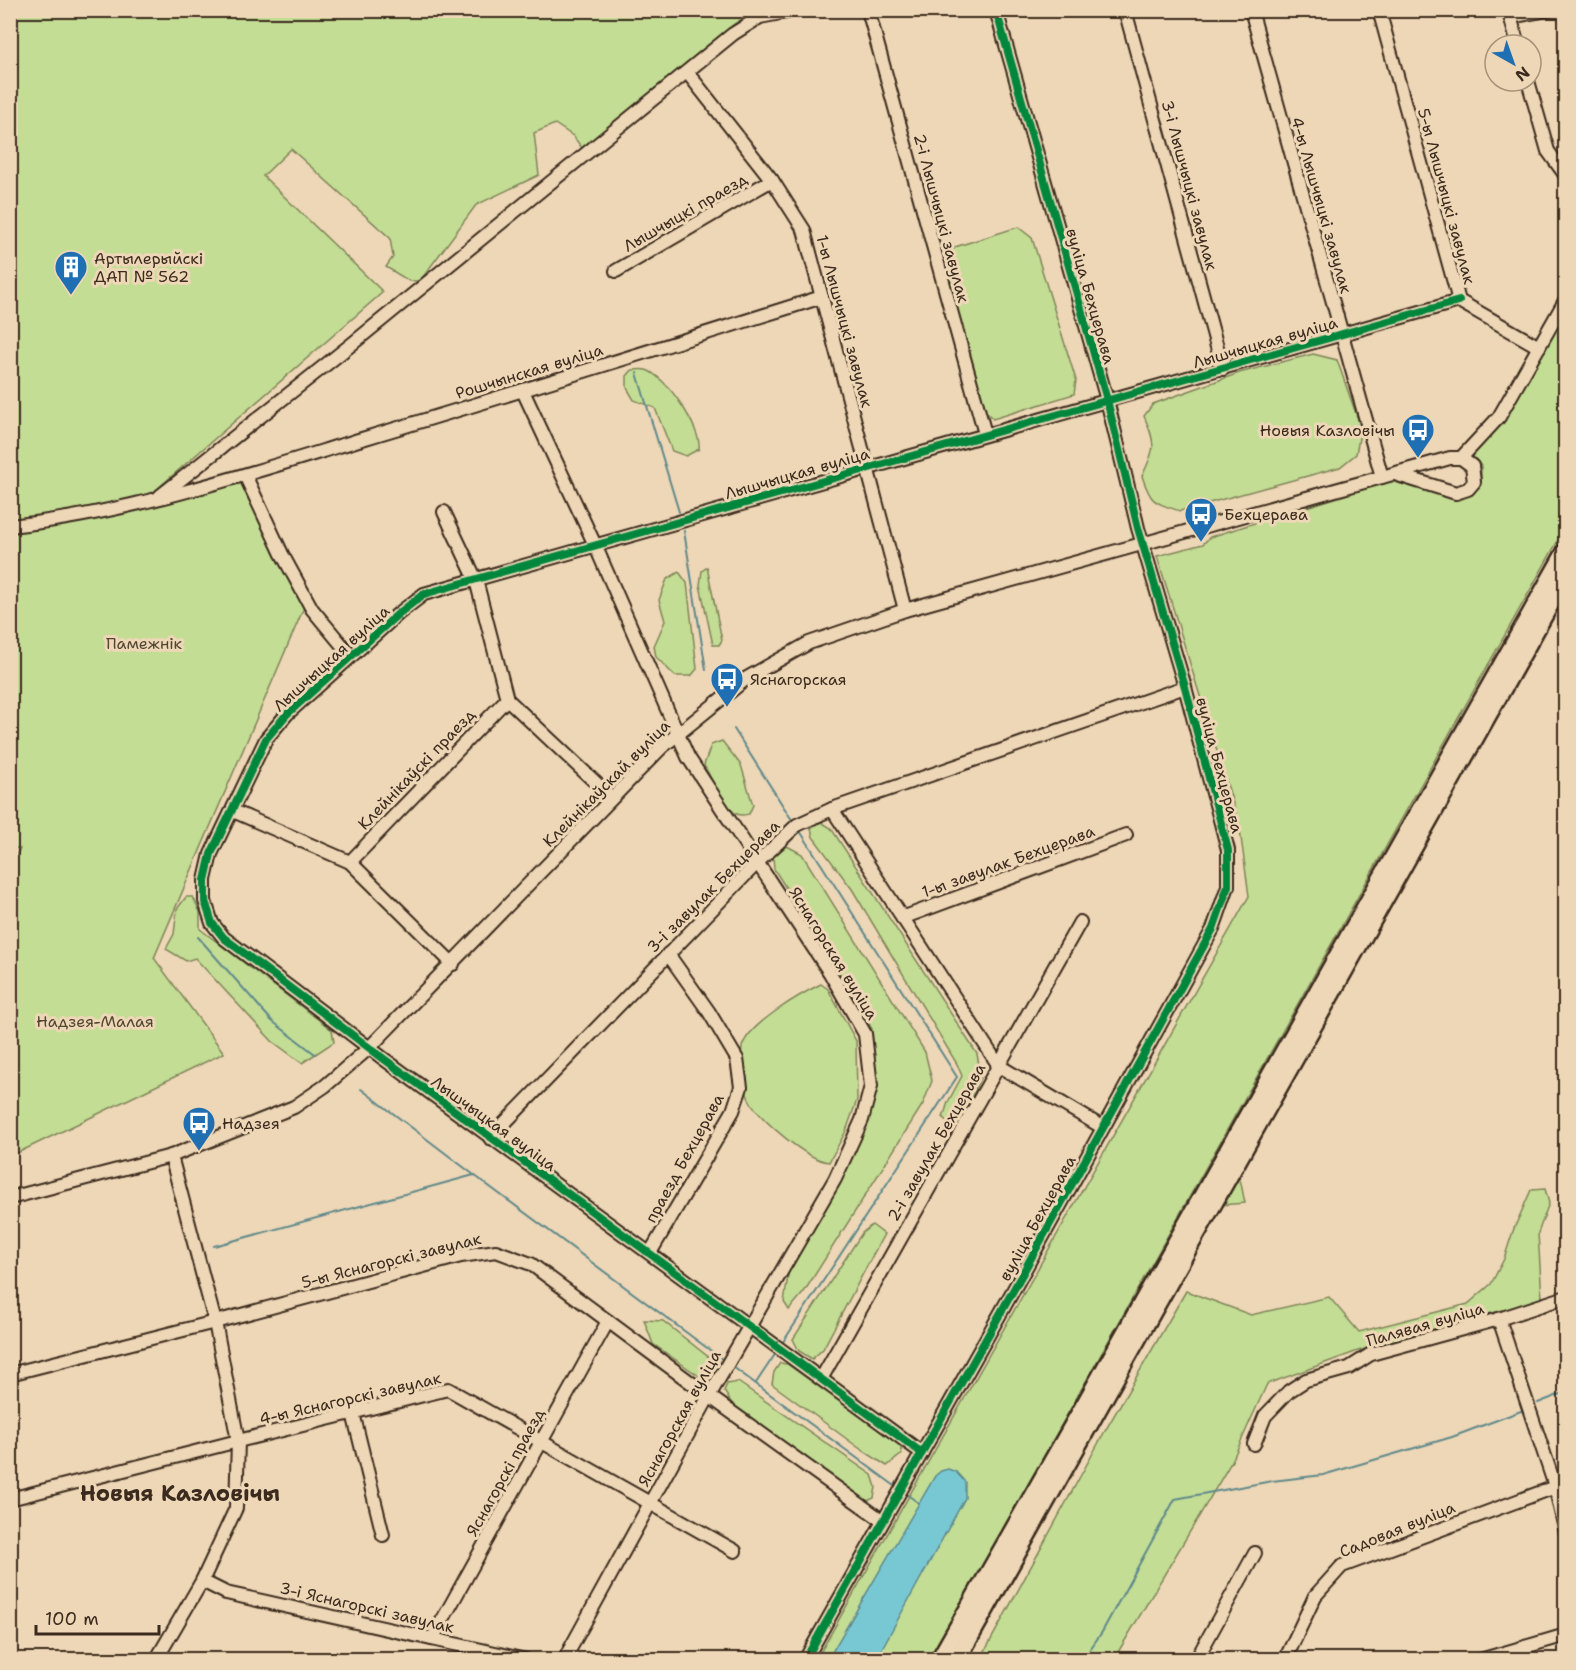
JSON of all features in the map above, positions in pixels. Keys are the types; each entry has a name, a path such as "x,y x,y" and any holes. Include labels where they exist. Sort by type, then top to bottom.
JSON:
{"highway":[{"path":"939,1659 1103,1373 1566,550"},
{"path":"957,1659 1566,576"}],"street":[{"path":"157,498 361,337 733,34 760,17 797,10"},
{"name":"2-і Лышчыцкі завулак","path":"867,10 985,434"},
{"name":"вуліца Бехцерава","path":"805,1659 1213,929 1228,886 1228,850 1185,687 1143,544 1107,400 996,10"},
{"name":"3-і Лышчыцкі завулак","path":"1125,10 1223,369"},
{"name":"4-ы Лышчыцкі завулак","path":"1251,10 1382,477"},
{"name":"5-ы Лышчыцкі завулак","path":"1379,10 1459,301 1539,346"},
{"path":"1515,33 1510,14 1548,10"},
{"name":"1-ы Лышчыцкі завулак","path":"687,72 771,180 804,230 866,468 906,610"},
{"path":"1531,93 1548,151 1566,176"},
{"name":"Лышчыцкі праезд","path":"616,271 771,180"},
{"name":"Рошчынская вуліца","path":"10,526 48,522 157,498 245,475 822,297"},
{"path":"1395,474 1456,493 1462,492 1474,482 1472,466 1461,458 1499,417 1566,299"},
{"name":"Лышчыцкая вуліца","path":"922,1452 490,1138 245,956 224,938 212,923 204,901 205,880 211,854 266,740 287,714 398,614 424,594 1459,301"},
{"name":"Яснагорская вуліца","path":"523,391 595,545 688,757 830,973 865,1034 871,1086 862,1120 835,1179 709,1396 564,1659"},
{"name":"Клейнікаўскай вуліца","path":"10,1198 171,1156 294,1107 325,1086 369,1048 453,964 612,798 677,734 747,678 809,643 906,610 1450,458 1461,458"},
{"path":"245,475 282,554 312,609 351,656"},
{"path":"444,512 476,580 507,699 612,798"},
{"name":"3-і завулак Бехцерава","path":"490,1138 758,861 796,825 832,809 1185,687"},
{"name":"Клейнікаўскі праезд","path":"350,862 507,699"},
{"path":"832,809 999,1066 1102,1127"},
{"path":"232,811 350,862 453,964"},
{"name":"1-ы завулак Бехцерава","path":"902,918 1126,835"},
{"name":"2-і завулак Бехцерава","path":"821,1378 1080,922"},
{"name":"праезд Бехцерава","path":"650,1253 733,1111 741,1087 737,1059 709,1012 668,954"},
{"path":"156,1659 202,1581 236,1508 238,1440 215,1322 171,1156"},
{"name":"5-ы Яснагорскі завулак","path":"10,1374 461,1256 496,1251 531,1264 883,1521"},
{"name":"Палявая вуліца","path":"1254,1444 1265,1416 1289,1391 1306,1380 1349,1368 1371,1354 1499,1319 1566,1297"},
{"path":"1499,1319 1560,1485 1566,1533"},
{"name":"Яснагорскі праезд","path":"432,1639 608,1322"},
{"name":"4-ы Яснагорскі завулак","path":"10,1499 448,1389 735,1551"},
{"path":"353,1413 383,1535"},
{"name":"Садовая вуліца","path":"1286,1659 1315,1596 1342,1566 1560,1485"},
{"path":"1196,1659 1255,1552"},
{"name":"3-і Яснагорскі завулак","path":"202,1581 226,1593 526,1659"},
{"path":"1480,1659 1566,1635"}],"green space":[{"path":"11,11 766,11 752,13 734,24 582,148 573,136 555,124 534,133 539,175 476,205 420,281 409,281 386,267 393,257 390,238 291,149 263,176 383,292 134,509 246,482 305,605 154,958 224,1053 11,1156 10,864 20,849 10,847"},
{"path":"1018,227 1032,238 1076,380 1074,394 993,419 985,411 944,263 955,247"},
{"path":"1565,311 1565,528 930,1659 816,1660 1249,896 1239,823 1157,556 1203,544 1210,537 1390,481 1453,498 1468,496 1481,483 1481,466 1472,455 1503,423"},
{"path":"1313,354 1337,360 1361,428 1356,454 1340,467 1180,511 1158,503 1151,497 1142,476 1153,446 1151,433 1144,416 1153,404 1239,373"},
{"path":"632,370 646,370 654,374 672,392 695,429 699,449 686,456 672,451 655,408 634,400 627,388 627,376"},
{"path":"707,567 722,640 719,645 713,645 700,585 702,571"},
{"path":"679,572 687,583 697,669 691,676 675,676 656,657 654,646 665,621 659,600 667,579"},
{"path":"722,741 741,765 753,805 749,814 739,815 726,804 704,765 711,745"},
{"path":"821,822 831,828 977,1054 981,1076 962,1119 952,1125 943,1118 948,1102 962,1076 957,1064 852,889 813,837 811,828"},
{"path":"787,846 802,854 925,1052 932,1081 923,1104 804,1292 789,1310 784,1302 789,1269 843,1174 871,1111 875,1076 872,1029 774,869 773,856"},
{"path":"186,897 193,897 200,912 200,929 332,1030 334,1042 302,1063 272,1041 195,958 186,961 166,949 174,934 177,909"},
{"path":"821,984 828,989 856,1041 857,1100 846,1131 829,1162 808,1154 796,1146 761,1116 753,1106 746,1091 742,1052 744,1042 767,1017"},
{"path":"1239,1174 1245,1203 1221,1205"},
{"path":"1545,1189 1549,1203 1538,1233 1542,1299 1358,1351 1267,1384 1232,1461 1114,1659 980,1660 1105,1431 1186,1291 1251,1315 1329,1297 1359,1332 1468,1304 1491,1284 1504,1259 1513,1231 1531,1190"},
{"path":"872,1225 884,1234 823,1349 812,1359 799,1351 793,1339 862,1233"},
{"path":"644,1320 663,1321 716,1363 713,1373 702,1378 653,1344"},
{"path":"780,1363 787,1364 900,1445 902,1454 887,1466 772,1384 774,1372"},
{"path":"738,1382 872,1475 876,1487 874,1498 865,1502 732,1404 724,1391 727,1384"}],"water":[{"path":"948,1469 956,1472 965,1482 965,1498 876,1659 828,1659 935,1476"}],"waterway":[{"path":"637,373 679,512"},
{"path":"684,531 706,670"},
{"path":"734,729 792,820"},
{"path":"783,1342 957,1077 800,831"},
{"path":"198,937 272,1021 315,1054"},
{"path":"361,1089 474,1175"},
{"path":"214,1246 474,1175 722,1359"},
{"path":"756,1383 776,1353"},
{"path":"733,1367 895,1486"},
{"path":"1538,1403 1566,1392"},
{"path":"1086,1655 1102,1632 1175,1499 1272,1481 1323,1475 1452,1437 1521,1411"},
{"path":"906,1494 919,1503"}],"cycle path":[{"path":"805,1660 1213,929 1228,886 1228,850 1185,687 1138,528 1107,400 996,10"},
{"path":"922,1453 384,1059 224,938 212,923 205,901 205,880 211,854 266,739 287,714 398,614 424,594 1459,301"}],"place":[{"name":"Артылерыйскі ДАП № 562","path":"71,296"},
{"name":"Новыя Казловічы","path":"1418,459"},
{"name":"Бехцерава","path":"1201,543"},
{"name":"Яснагорская","path":"727,708"},
{"name":"Надзея","path":"199,1152"}],"district":[{"name":"Новыя Казловічы","path":"180,1493"}],"park label":[{"name":"Памежнік","path":"144,643"},
{"name":"Надзея-Малая","path":"95,1021"}]}
